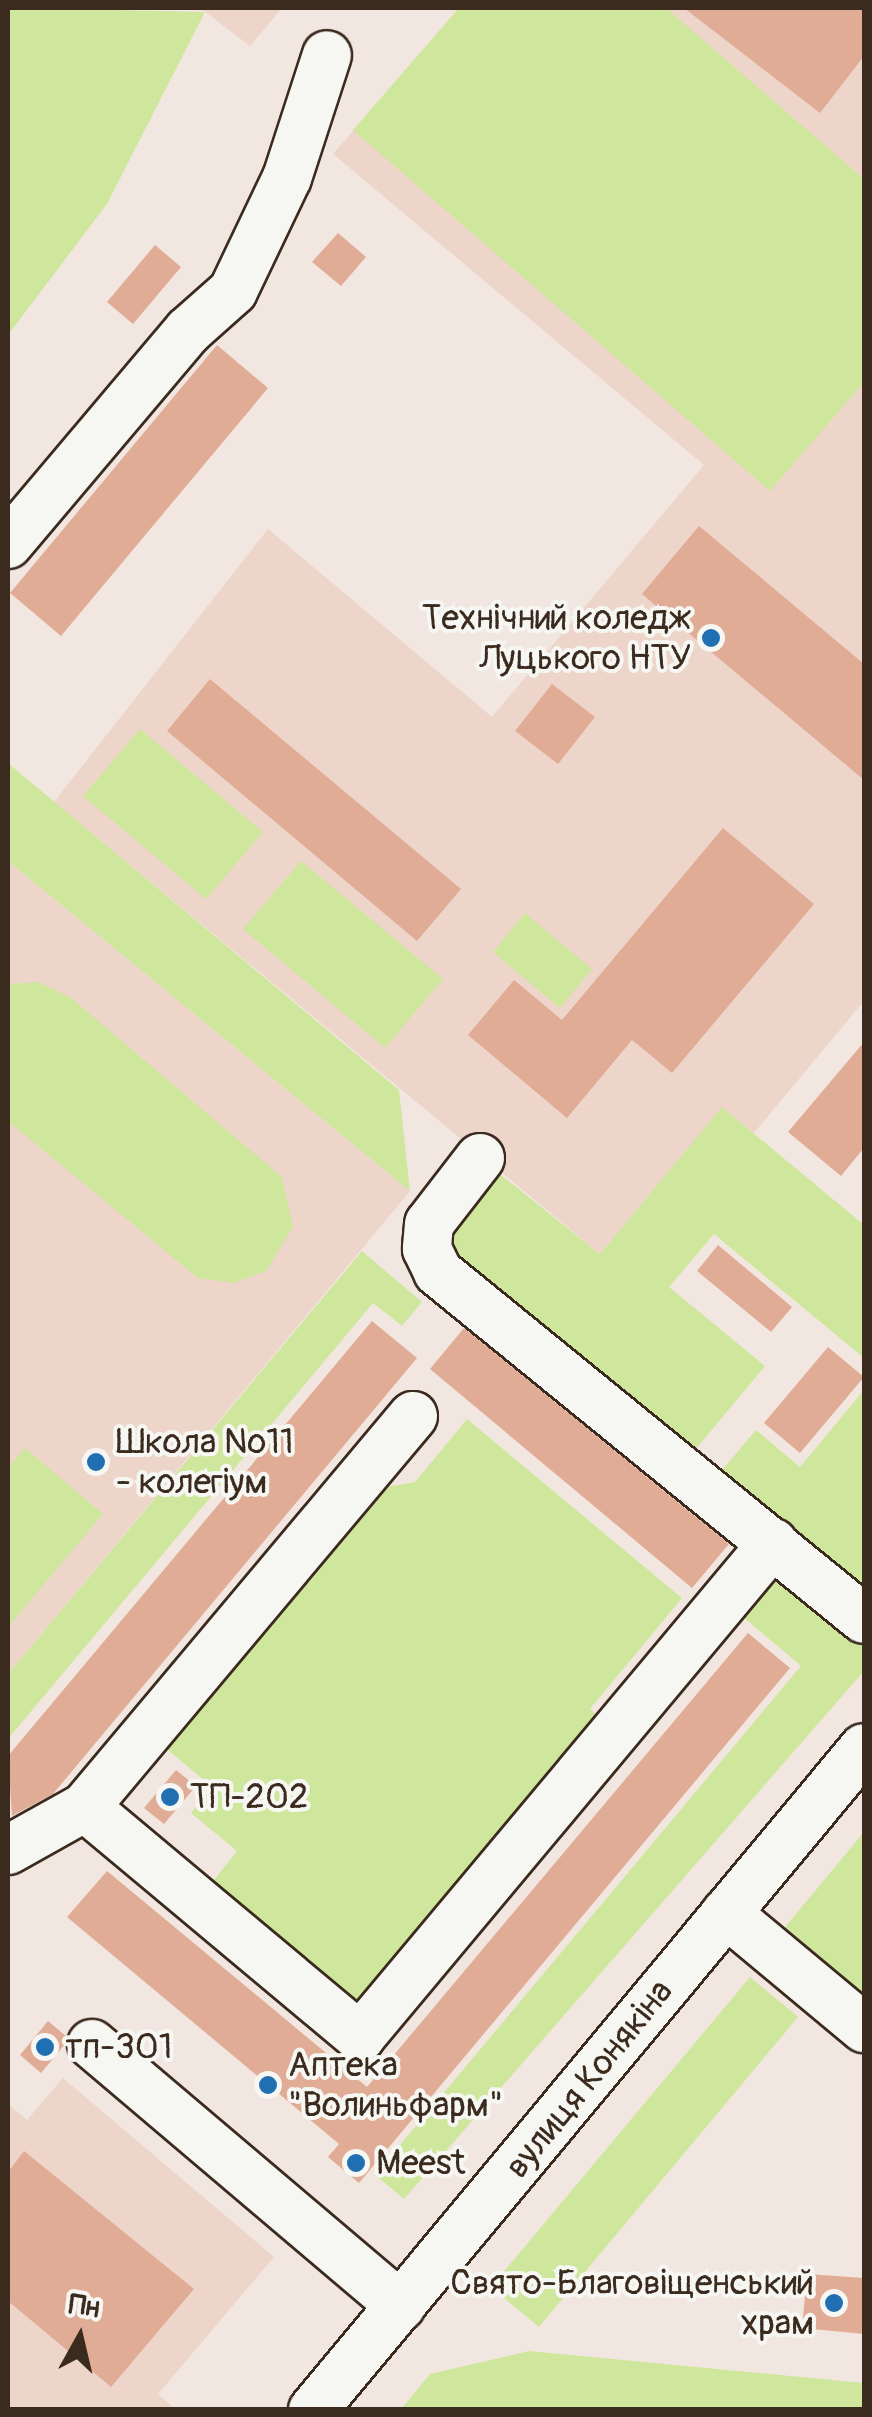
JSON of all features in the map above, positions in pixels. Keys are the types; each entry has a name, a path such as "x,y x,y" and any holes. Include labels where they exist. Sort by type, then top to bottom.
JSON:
{"street":[{"path":"8,544 188,331 232,291 287,178 327,55"},
{"path":"480,1158 430,1224 427,1249 438,1272 864,1619"},
{"path":"8,1850 85,1807 413,1416"},
{"path":"85,1807 360,2036 773,1544"},
{"name":"вулиця Конякіна","path":"313,2410 864,1748"},
{"path":"726,1913 864,2028"},
{"path":"92,2044 401,2306"}],"shaded area":[{"path":"200,8 282,8 250,46"},
{"name":"Технічний коледж Луцького НТУ","path":"459,8 864,8 864,1001 754,1133 722,1108 600,1254 54,802 268,529 492,717 704,465 333,154"},
{"name":"Школа №11 - колегіум","path":"8,861 410,1191 8,1674"},
{"path":"63,2078 274,2257 158,2394 175,2409 8,2409 8,2104 27,2120"}],"green space":[{"path":"8,8 205,12 107,204 8,335"},
{"path":"459,8 666,8 864,179 864,382 770,491 353,130"},
{"path":"140,729 263,832 206,899 83,796"},
{"path":"8,763 399,1090 410,1191 8,861"},
{"path":"301,861 443,979 385,1048 243,929"},
{"path":"525,913 592,969 560,1008 493,952"},
{"path":"38,982 70,997 282,1177 293,1227 266,1271 233,1283 198,1278 8,1121 8,984"},
{"path":"722,1107 864,1225 864,1358 714,1234 669,1287 765,1366 690,1456 447,1254 444,1224 491,1167 600,1254"},
{"path":"362,1251 422,1302 402,1326 373,1303 8,1739 8,1674"},
{"path":"864,1390 864,1600 716,1477 756,1430 800,1467"},
{"path":"467,1419 682,1598 590,1709 608,1725 357,2024 202,1895 237,1851 191,1813 212,1787 155,1739 363,1491 415,1482"},
{"path":"25,1448 103,1514 8,1627 8,1468"},
{"path":"779,1571 864,1642 864,1671 404,2199 375,2175 801,1666 742,1616"},
{"path":"864,1832 864,1994 785,1927"},
{"path":"750,1977 798,2017 539,2327 491,2287"},
{"path":"529,2351 864,2383 864,2409 401,2409 430,2374"}],"building":[{"path":"684,8 864,8 864,56 820,113"},
{"path":"338,233 366,257 341,286 312,262"},
{"path":"155,245 181,267 133,324 107,302"},
{"path":"217,345 268,388 61,636 10,593"},
{"path":"699,526 864,664 864,780 642,594"},
{"path":"210,679 461,889 417,941 167,731"},
{"path":"552,684 595,717 558,764 515,731"},
{"path":"723,828 814,904 672,1073 632,1040 567,1118 468,1035 514,980 562,1020"},
{"path":"864,1042 864,1148 841,1176 788,1132"},
{"path":"718,1245 792,1307 771,1332 697,1271"},
{"path":"372,1321 417,1358 53,1794 12,1816 8,1756"},
{"path":"464,1328 729,1544 692,1588 430,1369"},
{"path":"828,1347 864,1377 800,1453 764,1423"},
{"path":"748,1633 790,1668 359,2183 328,2157 339,2144 67,1917 107,1871 367,2087"},
{"name":"ТП-202","path":"176,1770 196,1786 164,1824 144,1808"},
{"name":"тп-301","path":"48,2021 66,2036 65,2044 41,2073 20,2055"},
{"path":"24,2151 194,2289 111,2387 8,2301 8,2172"},
{"name":"Свято-Благовіщенський храм","path":"807,2274 864,2278 864,2334 802,2328"}],"place":[{"name":"Технічний коледж Луцького НТУ","path":"711,638"},
{"name":"Школа №11 - колегіум","path":"96,1462"},
{"name":"ТП-202","path":"170,1797"},
{"name":"тп-301","path":"45,2047"},
{"name":"Аптека \"Волиньфарм\"","path":"268,2085"},
{"name":"Meest","path":"356,2163"},
{"name":"Свято-Благовіщенський храм","path":"834,2303"}]}
